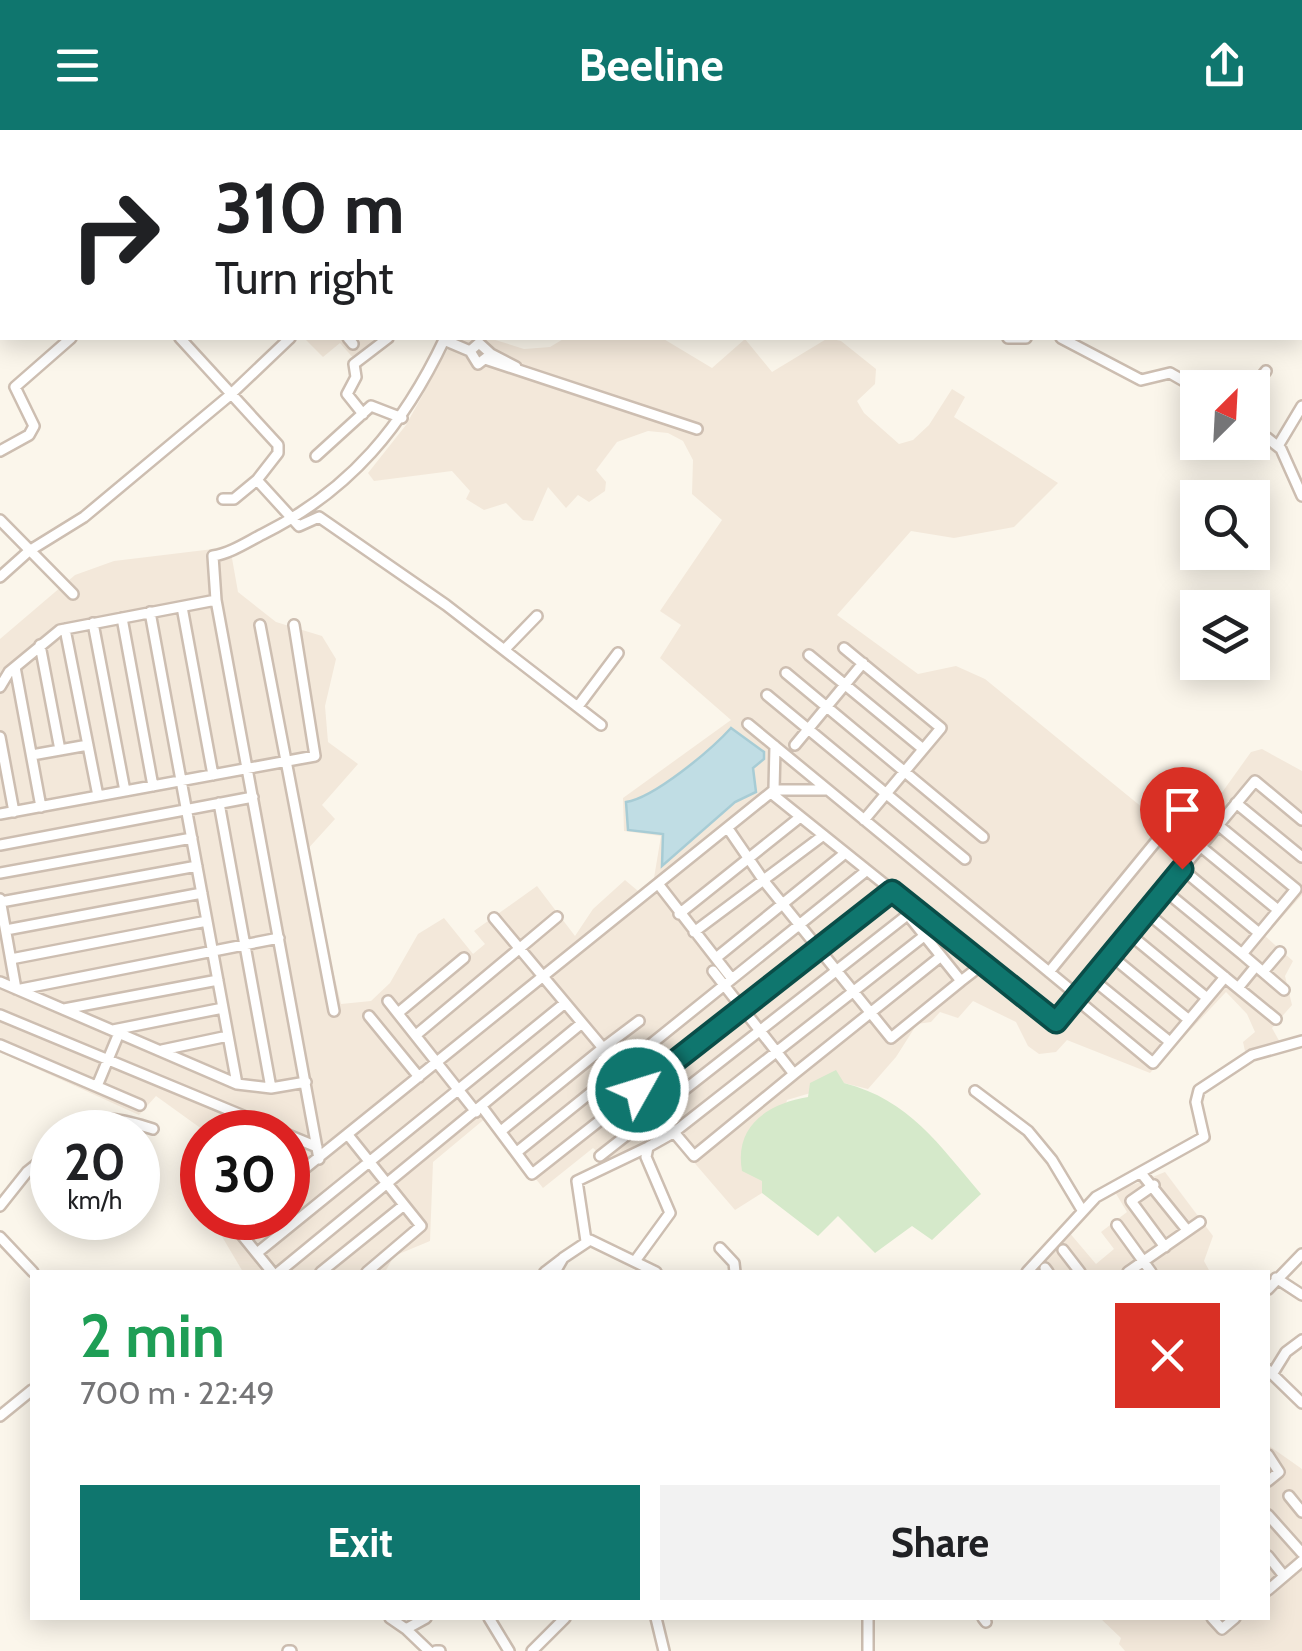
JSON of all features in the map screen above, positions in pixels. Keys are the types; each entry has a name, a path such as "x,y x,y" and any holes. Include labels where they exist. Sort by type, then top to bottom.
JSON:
{"street":[{"path":"0,451 29,435 34,426 15,387 69,340"},
{"path":"182,340 278,445 278,453 257,480 234,499 223,500"},
{"path":"0,578 29,551 84,517 229,396 288,340"},
{"path":"363,414 348,394 356,376 353,367 386,340"},
{"path":"319,1159 216,600 213,556 293,519 374,453 402,418 444,340"},
{"path":"447,340 470,351 473,361 490,357 697,429"},
{"path":"1065,340 1140,380 1170,374 1180,379"},
{"path":"470,351 485,344 490,357"},
{"path":"316,456 375,405 402,418"},
{"path":"1278,446 1302,406"},
{"path":"1270,440 1278,446 1302,496"},
{"path":"257,480 293,519 303,526 319,517 505,650 601,725"},
{"path":"0,520 74,594"},
{"path":"0,687 15,667 65,628 216,600"},
{"path":"182,606 212,775"},
{"path":"150,612 237,1084"},
{"path":"505,650 537,616"},
{"path":"122,618 153,786"},
{"path":"93,623 125,791"},
{"path":"260,625 334,1011"},
{"path":"0,814 316,754 294,625"},
{"path":"65,628 98,796"},
{"path":"40,646 60,750"},
{"path":"844,648 941,728 864,820"},
{"path":"579,705 618,652"},
{"path":"809,655 923,750"},
{"path":"794,745 863,663"},
{"path":"15,667 41,806"},
{"path":"786,673 984,836"},
{"path":"767,695 965,859"},
{"path":"748,724 1154,1063 1224,977"},
{"path":"0,736 14,812"},
{"path":"32,755 88,745"},
{"path":"775,746 772,792 912,912 1056,1022 1254,781 1302,820"},
{"path":"310,1166 544,977 613,916 659,885 772,792 828,790"},
{"path":"0,845 252,797"},
{"path":"219,803 271,1088"},
{"path":"1236,803 1302,857"},
{"path":"679,914 799,818"},
{"path":"1218,825 1296,889 1242,954"},
{"path":"729,830 764,882 891,1038 983,964"},
{"path":"1049,972 1162,834"},
{"path":"694,932 822,837"},
{"path":"0,873 192,838"},
{"path":"1200,846 1278,910"},
{"path":"716,958 844,854"},
{"path":"18,989 0,900 197,866"},
{"path":"1182,869 1259,933"},
{"path":"517,1152 866,872"},
{"path":"659,885 716,958 742,1007 794,1074"},
{"path":"1164,890 1284,990"},
{"path":"388,1001 459,1090 501,1130 532,1174 892,891"},
{"path":"6,930 202,893"},
{"path":"912,912 924,936 961,981"},
{"path":"600,1156 912,912"},
{"path":"1146,912 1276,1019"},
{"path":"416,1035 558,917"},
{"path":"494,918 694,1156 940,957"},
{"path":"11,959 207,921"},
{"path":"1128,933 1207,998"},
{"path":"586,1241 577,1182 674,1134 924,936"},
{"path":"18,989 279,938"},
{"path":"1238,988 1280,952"},
{"path":"1110,955 1189,1020"},
{"path":"398,1013 464,958"},
{"path":"713,970 728,981"},
{"path":"1092,978 1170,1042"},
{"path":"64,1009 218,980"},
{"path":"0,982 237,1084 271,1088 306,1082"},
{"path":"257,1253 566,1003"},
{"path":"116,1031 223,1008"},
{"path":"0,1015 228,1110"},
{"path":"369,1016 419,1076"},
{"path":"279,1270 582,1022"},
{"path":"501,1130 638,1022"},
{"path":"97,1086 116,1031"},
{"path":"160,1050 228,1036"},
{"path":"1028,1270 1105,1190 1204,1138 1196,1097 1210,1080 1252,1055 1302,1041"},
{"path":"0,1045 140,1104"},
{"path":"975,1091 1028,1131 1052,1160 1082,1210"},
{"path":"348,1135 420,1222 420,1229 369,1270"},
{"path":"310,1144 317,1147"},
{"path":"635,1261 670,1213 646,1157 648,1146"},
{"path":"0,1206 30,1170"},
{"path":"1142,1172 1187,1230"},
{"path":"1154,1185 1130,1201 1165,1246"},
{"path":"323,1270 404,1205"},
{"path":"1131,1270 1200,1222"},
{"path":"1117,1226 1150,1270"},
{"path":"0,1238 31,1270"},
{"path":"246,1240 274,1270"},
{"path":"547,1270 586,1241"},
{"path":"586,1241 652,1270"},
{"path":"720,1248 734,1263 735,1270"},
{"path":"1063,1250 1078,1270"},
{"path":"1270,1286 1302,1254"},
{"path":"556,1270 564,1258"},
{"path":"1276,1278 1300,1290"},
{"path":"1302,1340 1270,1372 1302,1403"},
{"path":"0,1416 30,1392"},
{"path":"1270,1458 1279,1472 1270,1479"},
{"path":"1289,1496 1302,1512"},
{"path":"1270,1517 1302,1553"},
{"path":"1270,1558 1284,1576"},
{"path":"1270,1588 1302,1561"},
{"path":"393,1620 428,1651"},
{"path":"406,1629 422,1620"},
{"path":"489,1620 510,1651"},
{"path":"532,1651 563,1620"},
{"path":"656,1620 664,1651"},
{"path":"868,1620 868,1651"}],"shaded area":[{"path":"306,340 372,340 376,345 355,360 340,343 323,357"},
{"path":"453,340 495,340 524,349 550,347 562,340 665,340 712,368 746,340 772,372 825,340 841,341 876,369 875,384 857,401 864,413 899,444 913,440 929,425 952,389 965,397 954,417 1058,483 1014,527 954,538 911,531 837,615 918,674 956,666 985,679 1165,826 1186,831 1198,826 1251,752 1262,749 1302,771 1302,895 1265,936 1293,961 1285,976 1292,1005 1272,1028 1282,1046 1245,1051 1243,1042 1255,1032 1247,1014 1226,992 1150,1073 1067,1040 1056,1052 1039,1054 1028,1046 1016,1022 973,1001 958,1018 940,1012 931,1022 917,1024 896,1057 868,1089 844,1083 787,1100 762,1193 735,1210 673,1138 613,1165 593,1148 543,1188 487,1117 433,1162 430,1241 394,1256 386,1270 242,1270 224,1240 310,1240 310,1110 180,1110 180,1113 156,1096 143,1110 128,1110 0,1052 0,639 75,575 114,561 230,547 238,592 276,622 322,636 336,659 325,706 328,742 358,764 322,805 335,819 305,852 341,1004 371,1001 390,983 418,934 444,918 473,954 485,944 474,931 537,886 575,936 593,909 625,880 638,891 654,878 661,836 624,831 623,798 731,720 660,658 681,625 660,611 722,520 692,494 693,460 683,441 668,433 648,431 617,442 596,470 606,482 605,491 589,502 578,495 566,508 548,487 533,521 523,520 506,503 484,510 466,499 470,491 452,471 374,481 368,473 406,425"},
{"path":"1165,1172 1213,1236 1204,1261 1209,1270 1034,1270 1068,1231 1096,1264 1114,1249 1101,1232 1127,1212 1115,1192"},
{"path":"1270,1446 1302,1469 1302,1651 1125,1651 1119,1644 1121,1638 1102,1620 1270,1620"}],"green space":[{"path":"836,1070 844,1083 887,1101 922,1126 981,1194 932,1240 912,1226 875,1253 838,1216 818,1236 762,1193 762,1181 742,1171 743,1141 757,1120 779,1105 808,1097 810,1083"}],"water":[{"path":"731,728 764,752 764,759 753,768 756,792 735,802 662,866 663,834 628,830 626,802 666,783"}],"route":[{"path":"638,1090 892,891 1056,1022 1182,869"}]}
